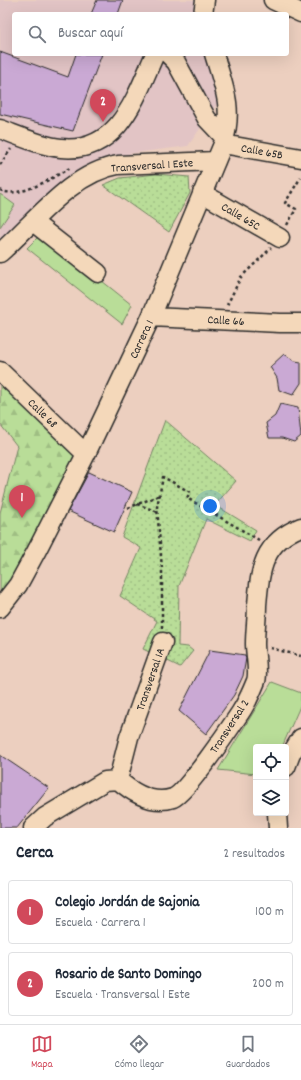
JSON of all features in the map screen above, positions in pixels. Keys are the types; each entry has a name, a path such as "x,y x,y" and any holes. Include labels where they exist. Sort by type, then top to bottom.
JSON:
{"street":[{"path":"203,12 205,0"},
{"path":"273,0 301,13"},
{"path":"0,129 60,148 73,148 92,144 106,137 120,124 132,105 153,56"},
{"path":"170,56 176,62 207,119 224,141"},
{"name":"Carrera 1","path":"0,608 18,584 37,550 86,454 151,317 224,141 229,112 228,99 215,56"},
{"name":"Calle 65B","path":"224,141 301,158"},
{"name":"Transversal 1 Este","path":"0,253 66,191 86,176 106,167 118,165 216,161"},
{"name":"Calle 65C","path":"202,193 280,238"},
{"path":"33,222 98,273"},
{"name":"Calle 66","path":"151,317 301,323"},
{"name":"Calle 68","path":"0,371 86,454"},
{"name":"Transversal 2","path":"118,780 128,789 146,798 164,801 175,798 189,784 240,712 257,679 255,644 259,578 264,560 271,548 290,531 301,527"},
{"name":"Transversal 1A","path":"118,780 129,737 163,642"},
{"path":"289,759 301,738"},
{"path":"33,828 45,817 105,780 118,780"},
{"path":"277,816 278,828"}],"path":[{"path":"0,190 9,193 24,190 72,167"},
{"name":"Transversal 1A","path":"163,642 162,569 158,512 163,477 190,492 187,498 271,548"},
{"path":"128,508 160,495"},
{"path":"137,504 158,512"},
{"path":"255,644 301,656"}],"shaded area":[{"path":"0,0 198,0 195,12 12,12 12,56 207,56 222,97 188,146 111,156 84,167 65,182 0,241"}],"green space":[{"path":"156,174 189,177 190,193 169,232 103,185 120,178"},
{"path":"0,194 15,205 0,227"},
{"path":"42,233 132,305 122,324 27,248"},
{"path":"0,379 79,455 10,581 0,593 0,513 17,446 0,424"},
{"path":"165,420 236,481 215,505 256,530 250,541 206,519 179,586 178,646 188,647 193,651 180,667 143,649 157,621 120,596 141,548 122,537"},
{"path":"272,682 301,693 301,704 283,744 253,744 253,774 218,770"}],"building":[{"path":"97,0 123,0 119,12 92,12"},
{"path":"0,52 68,77 75,56 101,56 73,131 0,114"},
{"path":"284,354 295,361 301,362 301,383 293,395 279,390 277,378 270,367"},
{"path":"280,404 298,408 301,436 294,442 282,438 269,438 266,423 275,416"},
{"path":"89,472 132,492 114,532 68,511"},
{"path":"210,650 245,655 246,658 243,676 234,695 206,734 179,711"},
{"path":"0,755 49,788 17,828 0,828"}],"place":[{"name":"Rosario de Santo Domingo","path":"103,122"},
{"name":"Colegio Jordán de Sajonia","path":"22,518"}]}
